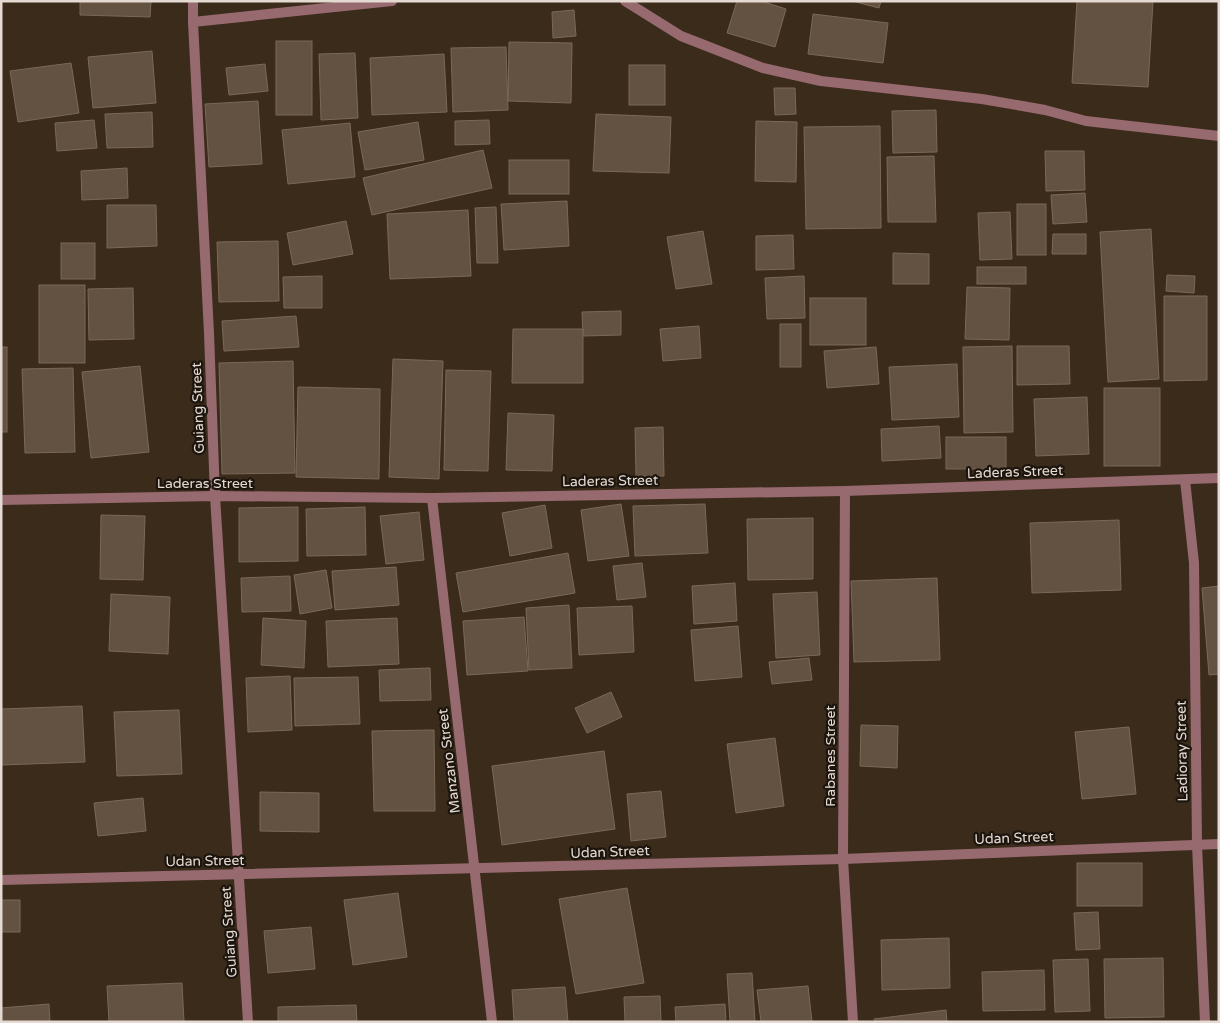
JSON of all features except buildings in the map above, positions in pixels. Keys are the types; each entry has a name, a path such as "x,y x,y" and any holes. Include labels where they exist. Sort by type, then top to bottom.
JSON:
{"street":[{"name":"Guiang Street","path":"194,1 192,22 209,334 215,496 248,1022"},
{"path":"192,22 392,1"},
{"path":"625,1 681,36 762,68 821,81 982,99 1045,110 1086,121 1219,136"},
{"name":"Laderas Street","path":"1,500 215,496 432,498 845,491 1219,478"},
{"name":"Ladioray Street","path":"1185,480 1194,563 1197,845 1205,1022"},
{"name":"Rabanes Street","path":"845,491 843,859 853,1022"},
{"name":"Manzano Street","path":"432,498 492,1022"},
{"name":"Udan Street","path":"1,880 843,859 1219,844"}]}
